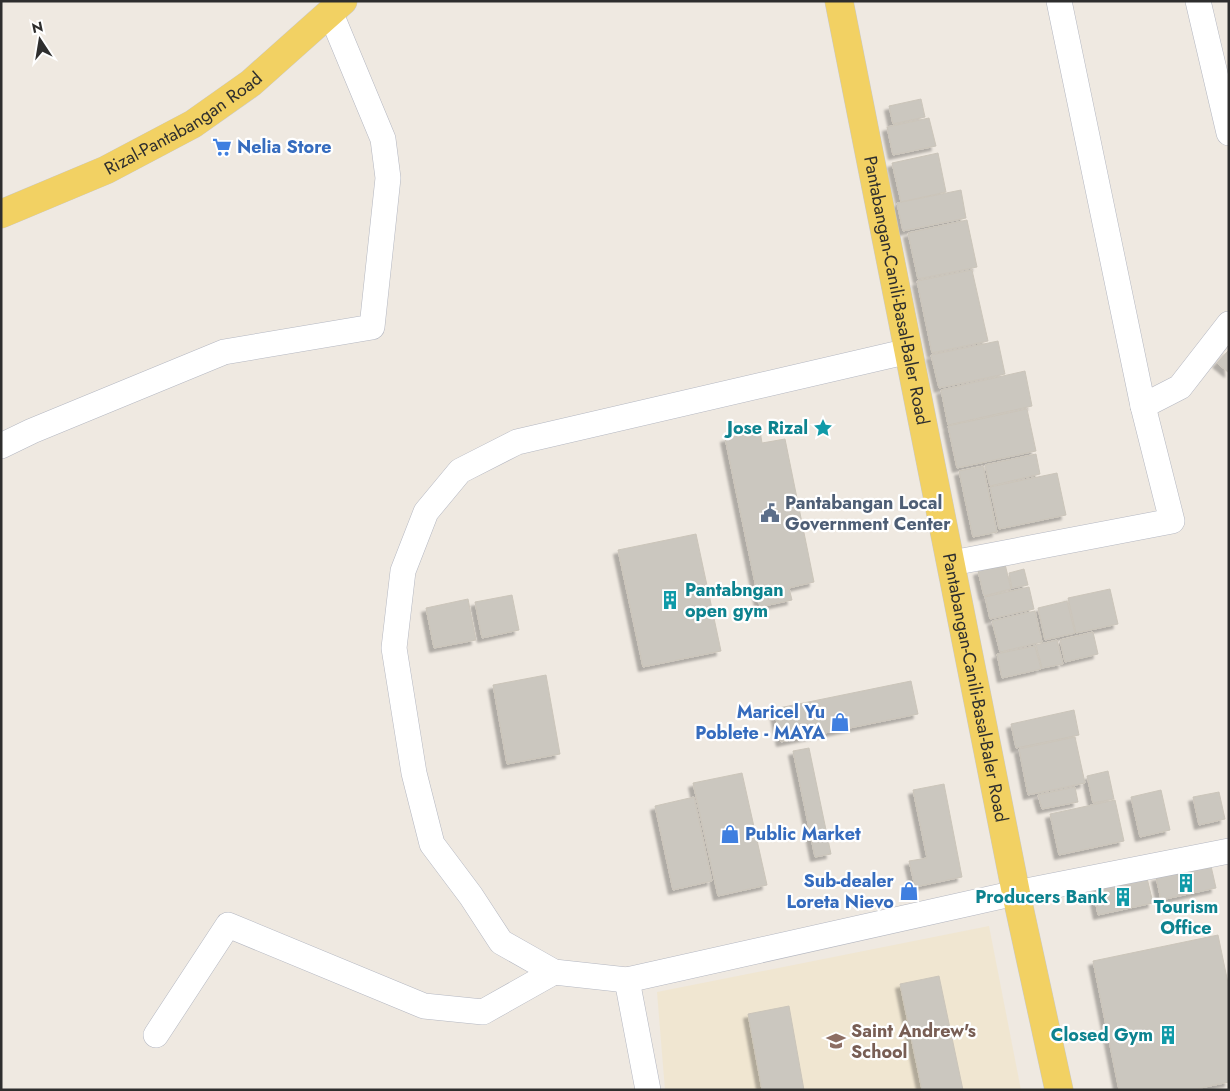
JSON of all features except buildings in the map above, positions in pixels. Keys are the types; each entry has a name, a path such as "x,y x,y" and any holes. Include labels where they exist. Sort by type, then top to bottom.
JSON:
{"main road":[{"name":"Pantabangan-Canili-Basal-Baler Road","path":"831,1 854,79"},
{"name":"Pantabangan-Canili-Basal-Baler Road","path":"838,1 952,563 1016,893 1059,1090"},
{"name":"Rizal-Pantabangan Road","path":"1,214 106,170 192,124 251,83 337,8"}],"street":[{"path":"952,563 1172,520 1143,406 1059,1"},
{"path":"1198,1 1229,133"},
{"path":"1,446 32,430 224,352 372,327 388,178 384,146 337,8"},
{"path":"1143,406 1180,388 1229,324"},
{"path":"909,350 517,442 460,471 426,512 403,571 394,648 414,773 432,844 471,896 501,942 554,972 627,980 1016,893 1229,851"},
{"path":"156,1035 228,925 424,1006 483,1012 554,972"},
{"path":"627,980 648,1090"}],"shaded area":[{"name":"Saint Andrew's School","path":"989,926 1021,1090 665,1090 657,992"}],"place":[{"name":"Nelia Store","path":"222,147"},
{"name":"Jose Rizal","path":"823,428"},
{"name":"Pantabangan Local Government Center","path":"770,513"},
{"name":"Pantabngan open gym","path":"670,600"},
{"name":"Maricel Yu Poblete - MAYA","path":"840,722"},
{"name":"Public Market","path":"730,834"},
{"name":"Tourism Office","path":"1186,883"},
{"name":"Sub-dealer Loreta Nievo","path":"909,891"},
{"name":"Producers Bank","path":"1123,897"},
{"name":"Closed Gym","path":"1168,1035"},
{"name":"Saint Andrew's School","path":"836,1041"}]}
